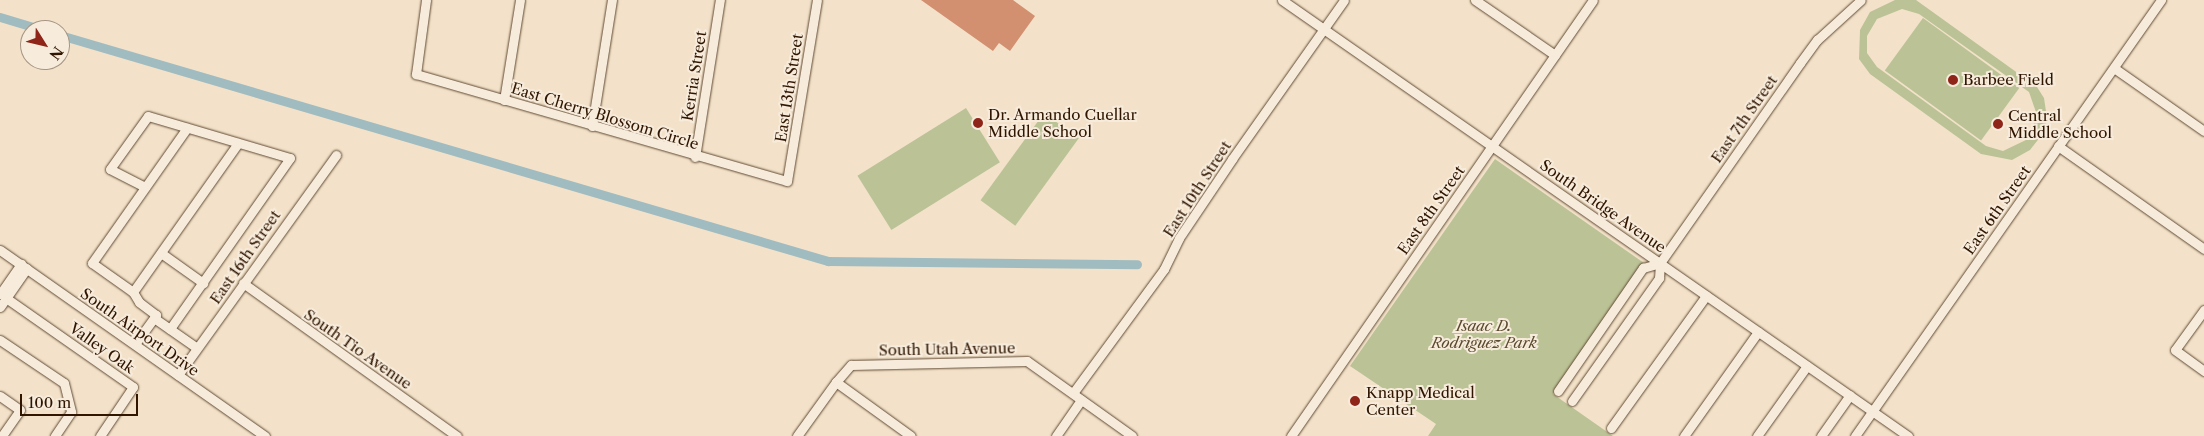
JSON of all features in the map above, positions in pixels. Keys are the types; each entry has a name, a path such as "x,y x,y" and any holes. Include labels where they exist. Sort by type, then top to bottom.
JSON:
{"street":[{"name":"East Cherry Blossom Circle","path":"426,0 416,74 695,157 787,181"},
{"path":"504,100 520,0"},
{"path":"592,126 612,0"},
{"name":"Kerria Street","path":"695,157 720,0"},
{"name":"East 13th Street","path":"787,181 817,0"},
{"name":"South Bridge Avenue","path":"1282,0 1908,436"},
{"name":"East 10th Street","path":"1073,394 1164,269 1179,238 1344,0"},
{"path":"1475,0 1555,55"},
{"name":"East 8th Street","path":"1291,436 1593,0"},
{"name":"East 7th Street","path":"1572,401 1659,278 1660,263 1817,40 1861,0"},
{"name":"East 6th Street","path":"1855,436 2161,0"},
{"path":"2114,68 2204,131"},
{"path":"145,187 110,169 148,116 290,158 170,329"},
{"path":"135,344 156,315 139,302 133,292 92,263 187,128"},
{"path":"133,292 238,143"},
{"path":"2058,146 2204,249"},
{"name":"East 16th Street","path":"178,375 336,155"},
{"name":"South Airport Drive","path":"0,250 265,436"},
{"path":"161,253 203,282"},
{"name":"East 7th Street","path":"1558,391 1643,268 1660,263"},
{"path":"0,307 3,296 24,266"},
{"name":"South Tio Avenue","path":"243,284 457,436"},
{"name":"Valley Oak","path":"3,296 133,387 100,436"},
{"path":"1611,428 1706,296"},
{"path":"2204,310 2175,350 2204,371"},
{"path":"154,318 197,348"},
{"path":"1684,436 1758,332"},
{"path":"0,340 64,383 72,412 55,436"},
{"name":"South Utah Avenue","path":"797,436 850,365 1027,361 1132,436"},
{"path":"1757,436 1807,366"},
{"path":"836,382 911,436"},
{"path":"0,396 20,410 2,436"},
{"path":"1822,436 1850,396"},
{"path":"1056,436 1081,400"}],"green space":[{"path":"1895,0 1916,0 2037,87 2044,98 2047,118 2044,132 2030,150 2012,160 1981,154 1870,74 1859,59 1860,30 1870,12","holes":["1902,9 1919,14 2029,92 2037,115 2028,139 2003,151 1986,146 1877,67 1867,53 1867,36 1877,19"]},
{"name":"Barbee Field","path":"1923,18 2019,88 1981,141 1885,71"},
{"path":"966,108 1000,162 891,230 857,176"},
{"path":"1044,113 1079,138 1015,226 981,200"},
{"name":"Isaac D. Rodriguez Park","path":"1495,159 1644,263 1553,394 1613,436 1428,436 1436,424 1350,366"}],"building":[{"path":"921,0 1013,0 1035,16 1010,51 999,43 993,51"}],"waterway":[{"path":"0,17 20,23"},
{"path":"70,38 828,261 1137,264"}],"place":[{"name":"Barbee Field","path":"1953,80"},
{"name":"Dr. Armando Cuellar Middle School","path":"978,123"},
{"name":"Central Middle School","path":"1998,124"},
{"name":"Knapp Medical Center","path":"1355,401"}]}
